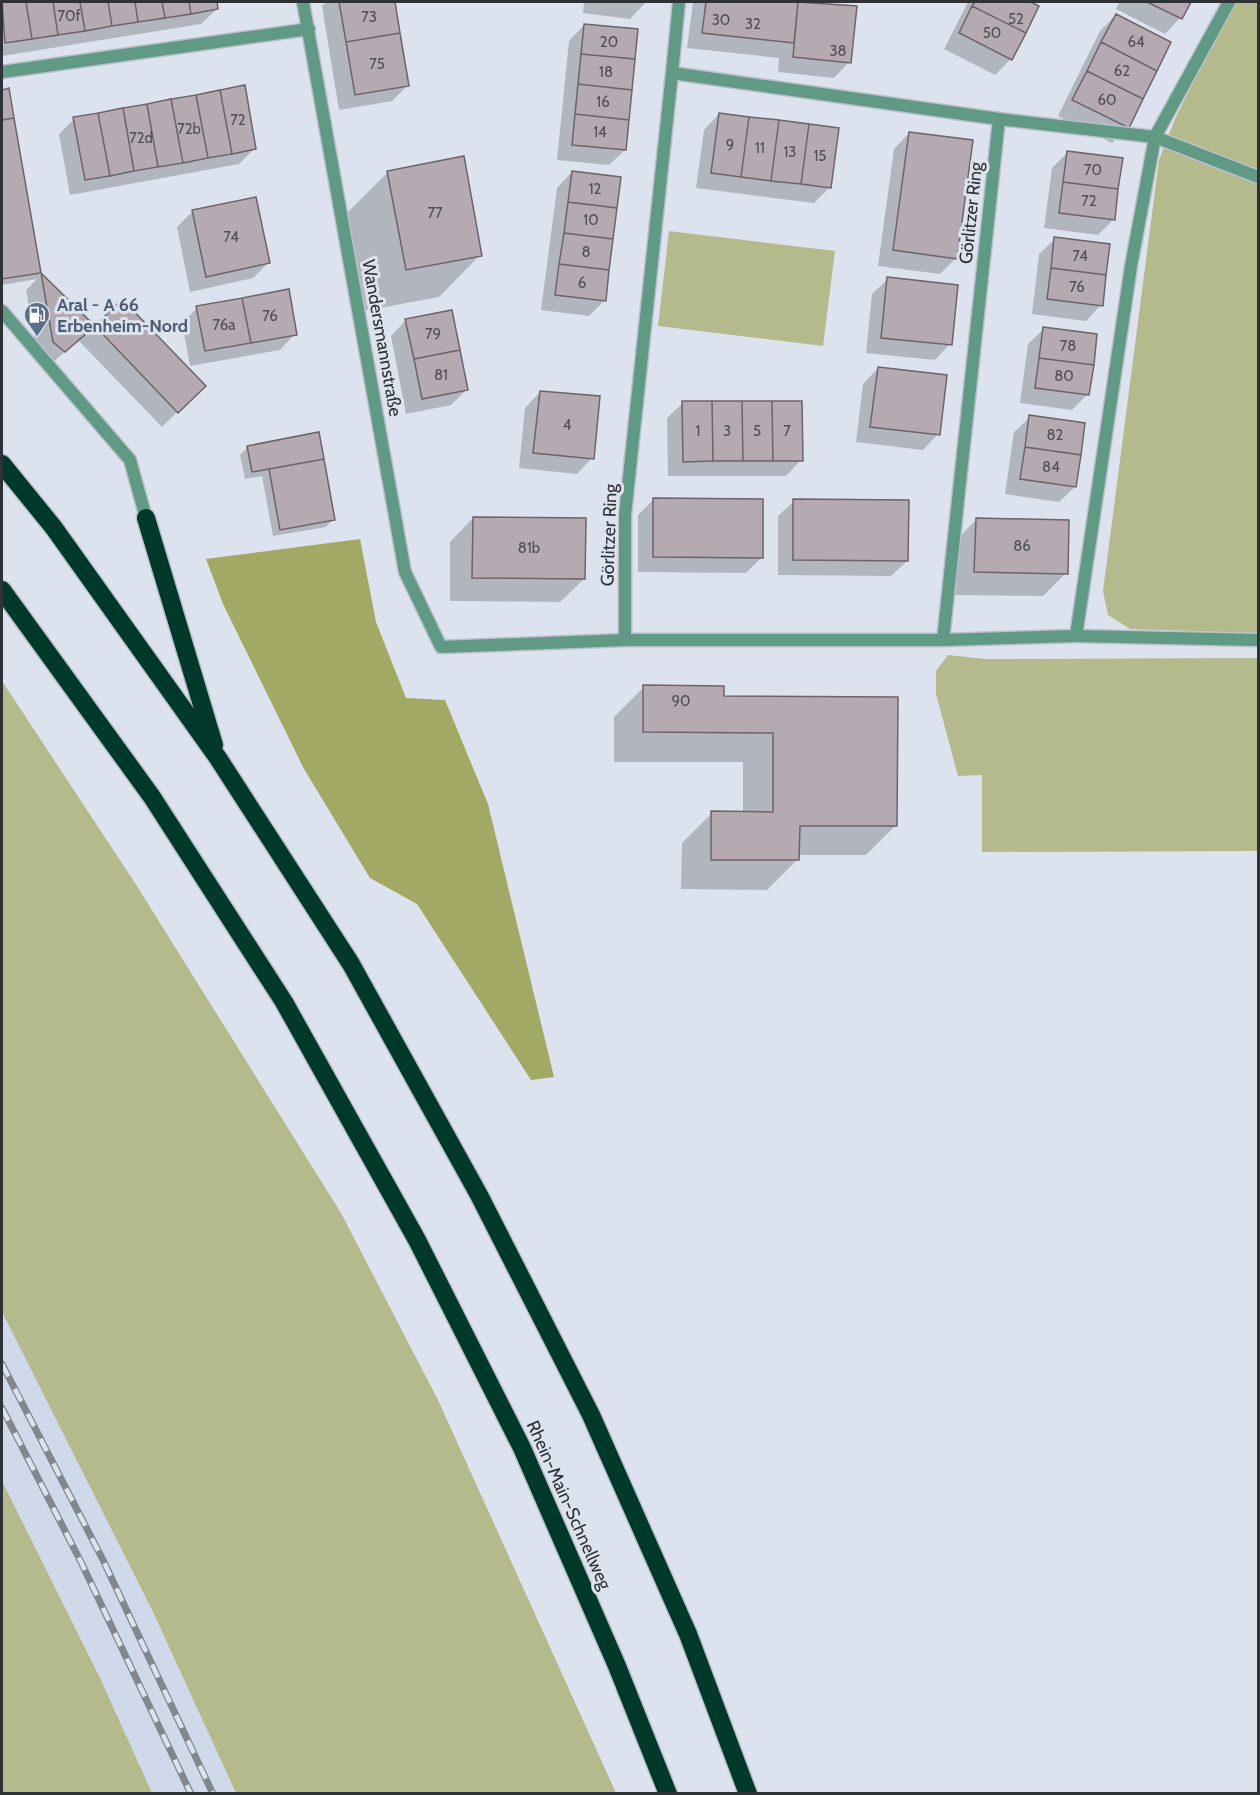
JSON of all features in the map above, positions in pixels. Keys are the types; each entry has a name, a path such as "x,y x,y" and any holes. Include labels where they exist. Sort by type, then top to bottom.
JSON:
{"highway":[{"path":"2,464 54,528 218,758 351,964 478,1195 591,1415 688,1634 748,1794"},
{"path":"146,518 218,758"},
{"name":"Rhein-Main-Schnellweg","path":"2,590 152,797 278,992 417,1240 522,1448 617,1666 668,1794"}],"street":[{"name":"Wandersmannstraße","path":"303,2 405,572 441,647 625,640"},
{"name":"Görlitzer Ring","path":"625,640 626,515 679,2"},
{"path":"1076,636 1131,266 1155,137 1229,2"},
{"path":"2,72 309,29"},
{"path":"672,73 999,119 1155,137 1258,177"},
{"name":"Görlitzer Ring","path":"943,640 999,119"},
{"path":"2,311 130,460 146,518"},
{"path":"625,640 943,640 1076,636 1258,640"}],"shaded area":[{"path":"2,1312 153,1612 236,1793 152,1793 101,1680 2,1481"}],"green space":[{"path":"1233,2 1258,2 1258,633 1130,629 1108,615 1103,591 1159,160 1175,119"},
{"path":"669,231 835,251 823,346 658,326"},
{"path":"360,539 376,622 406,698 445,700 488,804 554,1077 531,1080 417,904 370,878 304,769 223,604 206,559"},
{"path":"948,655 985,659 1258,658 1258,851 982,852 982,775 958,776 936,694 936,671"},
{"path":"2,681 135,883 341,1213 438,1400 616,1793 236,1793 153,1612 2,1312"},
{"path":"2,1481 101,1680 152,1793 3,1793"}],"building":[{"path":"2,2 26,2 32,39 5,43"},
{"path":"26,2 53,2 58,35 32,39"},
{"path":"53,2 80,2 85,31 58,35"},
{"path":"80,2 108,2 112,26 85,31"},
{"path":"108,2 135,2 138,22 112,26"},
{"path":"135,2 162,2 165,18 138,22"},
{"path":"162,2 189,2 191,14 165,18"},
{"path":"189,2 217,2 218,9 191,14"},
{"path":"339,2 395,2 400,33 346,42"},
{"path":"706,2 798,2 794,43 702,33"},
{"path":"798,2 857,6 851,63 793,57"},
{"path":"975,2 1031,2 1039,6 1026,33 972,6"},
{"path":"1147,2 1191,2 1182,19"},
{"path":"972,6 1026,33 1012,60 959,33"},
{"path":"1116,14 1171,42 1157,71 1101,42"},
{"path":"584,24 638,29 635,59 581,54"},
{"path":"400,33 409,86 355,95 346,42"},
{"path":"1101,42 1157,71 1143,99 1087,71"},
{"path":"581,54 635,59 632,90 578,84"},
{"path":"1087,71 1143,99 1129,128 1072,100"},
{"path":"578,84 632,90 629,120 575,114"},
{"path":"245,85 256,149 232,154 220,90"},
{"path":"9,88 14,118 2,120 2,90"},
{"path":"220,90 232,154 208,158 196,95"},
{"path":"196,95 208,158 183,163 171,99"},
{"path":"171,99 183,163 158,167 147,104"},
{"path":"147,104 158,167 134,171 123,108"},
{"path":"123,108 134,171 110,176 98,113"},
{"path":"98,113 110,176 85,180 73,117"},
{"path":"719,113 749,117 741,177 711,173"},
{"path":"575,114 629,120 626,150 572,145"},
{"path":"749,117 779,120 771,181 741,177"},
{"path":"14,118 41,273 2,279 2,120"},
{"path":"779,120 809,124 801,184 771,181"},
{"path":"809,124 839,128 831,188 801,184"},
{"path":"909,132 973,140 957,259 893,250"},
{"path":"1067,151 1123,158 1118,189 1063,182"},
{"path":"464,156 482,256 406,270 387,171"},
{"path":"572,171 621,177 617,208 568,202"},
{"path":"1063,182 1118,189 1115,220 1059,213"},
{"path":"256,197 270,263 206,277 192,210"},
{"path":"568,202 617,208 613,239 564,233"},
{"path":"564,233 613,239 609,270 559,264"},
{"path":"1054,237 1110,244 1106,275 1051,268"},
{"path":"559,264 609,270 606,301 555,295"},
{"path":"1051,268 1106,275 1103,306 1047,299"},
{"path":"41,273 95,326 65,352 53,342"},
{"path":"887,277 958,285 952,345 881,338"},
{"path":"289,289 297,335 251,343 242,298"},
{"path":"242,298 251,343 205,351 196,306"},
{"path":"122,299 206,386 178,413 95,326"},
{"path":"452,310 460,350 414,359 405,319"},
{"path":"1043,327 1097,334 1094,365 1039,358"},
{"path":"460,350 468,390 422,399 414,359"},
{"path":"1039,358 1094,365 1089,395 1035,388"},
{"path":"878,367 947,375 940,435 870,427"},
{"path":"540,391 600,396 594,459 533,453"},
{"path":"682,401 712,401 713,461 683,462"},
{"path":"712,401 742,401 743,461 713,461"},
{"path":"742,401 772,401 773,461 743,461"},
{"path":"772,401 802,401 803,461 773,461"},
{"path":"1029,415 1085,423 1081,455 1025,447"},
{"path":"319,432 324,459 252,472 247,446"},
{"path":"1025,447 1081,455 1076,487 1020,479"},
{"path":"324,459 335,520 280,530 269,469"},
{"path":"653,498 763,499 763,558 653,557"},
{"path":"793,499 909,500 908,561 793,560"},
{"path":"473,517 586,518 585,579 472,578"},
{"path":"976,518 1069,520 1068,574 974,572"},
{"path":"643,685 724,686 724,696 898,697 897,826 800,826 799,860 711,860 711,811 773,812 773,733 643,732"}],"railway":[{"path":"2,1364 103,1560 213,1794"},
{"path":"2,1408 81,1562 191,1794"}],"place":[{"name":"Aral - A 66 Erbenheim-Nord","path":"37,338"}]}
